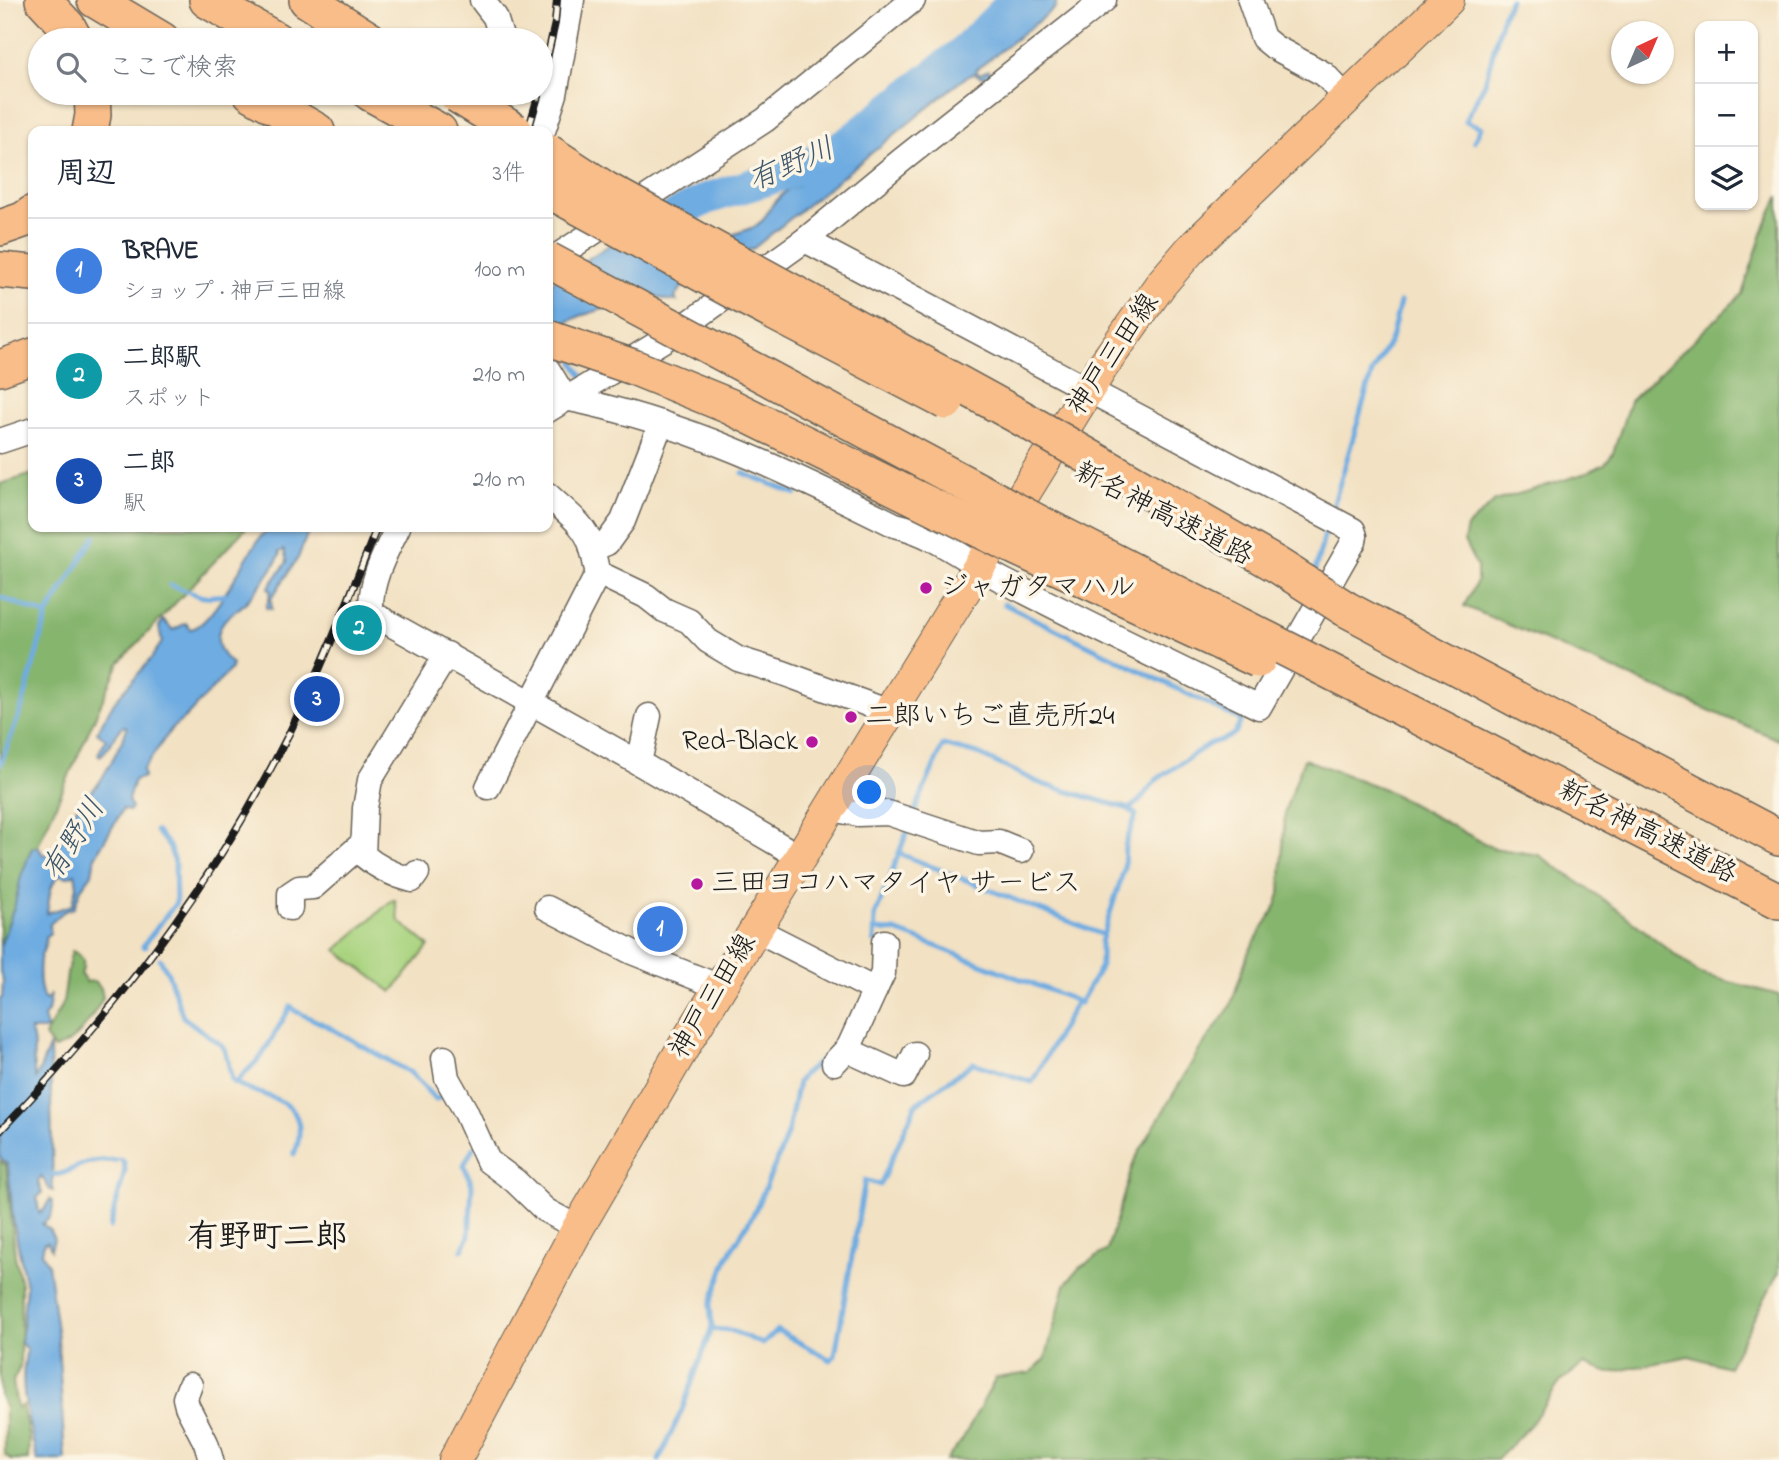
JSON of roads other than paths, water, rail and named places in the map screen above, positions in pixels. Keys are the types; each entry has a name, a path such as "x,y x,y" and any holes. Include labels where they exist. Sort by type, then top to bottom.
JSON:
{"highway":[{"path":"43,0 69,28"},
{"path":"94,0 142,28"},
{"path":"206,0 255,28"},
{"path":"307,0 350,28"},
{"path":"325,0 364,28"},
{"path":"91,126 93,105"},
{"path":"272,105 308,126"},
{"path":"392,105 430,126"},
{"path":"475,105 507,126"},
{"path":"553,155 605,189 1030,422 1277,565 1346,609"},
{"name":"新名神高速道路","path":"553,193 756,304 1346,609 1779,838"},
{"path":"0,228 28,216"},
{"name":"新名神高速道路","path":"553,264 1349,691 1771,897"},
{"path":"0,270 28,273"},
{"path":"553,340 729,406 1075,576 1349,691"},
{"path":"0,368 28,358"},
{"path":"553,384 729,406"}],"main road":[{"name":"神戸三田線","path":"455,1460 578,1228 720,987 1088,389 1140,313 1191,249 1448,0"}],"street":[{"path":"482,0 495,17 498,28"},
{"path":"553,100 572,0"},
{"path":"553,258 765,120 913,0"},
{"path":"553,384 676,333 805,240 1104,0"},
{"path":"1250,0 1263,38 1324,74 1347,97"},
{"path":"482,126 489,105"},
{"path":"545,126 551,105"},
{"path":"553,384 604,405 766,462 895,525 912,529 1075,618 1259,707 1354,541 1353,530 805,240"},
{"path":"488,787 533,703 595,561 623,521 661,423"},
{"path":"0,441 28,432"},
{"path":"553,499 584,531 595,561 664,610 689,621 708,642 738,659 889,712"},
{"path":"396,532 370,596 371,612 800,857"},
{"path":"416,873 412,880 391,873 374,865 363,855 370,780 447,654"},
{"path":"639,763 649,716"},
{"path":"831,804 842,811 857,814 888,813 979,843 999,842 1021,852"},
{"path":"290,908 289,894 299,888 313,887 362,844"},
{"path":"547,908 632,952 720,987"},
{"path":"755,929 875,990"},
{"path":"884,942 883,973 842,1055 856,1054 904,1076 915,1054"},
{"path":"444,1058 447,1078 466,1110 488,1161 515,1181 545,1210 578,1228"},
{"path":"187,1391 211,1460"}],"water":[{"path":"1006,0 1019,0 1015,6 1019,7 1026,0 1057,0 1055,8 976,70 979,74 989,70 992,75 981,77 974,73 962,80 754,248 722,262 688,282 675,297 677,301 651,295 580,316 553,329 553,281 630,232 705,238 732,235 754,227 788,189 798,186 902,103 969,41 991,10 1002,8"},
{"path":"265,532 308,532 298,558 271,599 272,609 266,608 271,591 268,588 287,562 284,550 279,552 277,561 254,593 226,619 218,639 220,650 232,664 231,669 185,718 172,728 143,770 144,777 134,780 128,800 132,808 129,811 123,809 95,857 92,874 81,889 74,908 63,912 50,924 50,933 45,937 40,974 44,999 47,1000 51,994 48,1012 44,1017 47,1028 30,1030 36,1079 50,1045 53,1191 41,1176 38,1181 42,1193 37,1198 39,1213 50,1199 53,1202 51,1215 42,1224 49,1229 54,1239 51,1249 48,1242 44,1243 42,1253 48,1264 58,1338 65,1460 37,1460 23,1377 27,1350 21,1343 26,1287 13,1219 8,1164 0,1158 0,999 3,980 0,972 0,947 32,848 39,847 42,854 50,855 54,851 70,817 98,784 119,747 127,727 121,729 100,756 98,754 106,739 97,732 114,702 162,642 159,627 163,620 173,630 186,623 190,629 198,626 217,605","holes":["75,874 77,886 72,905 47,913 51,889 59,875 68,877"]}],"waterway":[{"name":"有野川","path":"646,231 706,199 795,171 847,143 965,50 1015,0"},
{"path":"1474,141 1481,127 1465,121 1485,83 1503,15 1510,0"},
{"path":"1332,510 1372,373 1391,339 1400,302"},
{"path":"574,363 582,375"},
{"path":"743,473 796,494"},
{"path":"1314,574 1327,526"},
{"path":"0,597 47,615 95,536"},
{"path":"170,585 203,597 228,595"},
{"path":"1004,604 1241,720"},
{"path":"0,765 22,707 47,615"},
{"path":"913,815 943,745 978,754 1042,784 1129,809 1156,780 1209,744 1235,733 1248,708"},
{"path":"712,1329 730,1330 763,1344 777,1330 831,1360 835,1355 865,1180 880,1185 916,1104 973,1063 1032,1082 1077,1001 1080,1003 1101,966 1101,942 1124,869 1125,845 1136,815 1129,809"},
{"path":"874,941 875,916 909,827"},
{"path":"145,947 143,946 176,903 175,863 169,846 156,831"},
{"path":"898,853 1103,935"},
{"path":"874,930 895,931 1077,1001"},
{"path":"160,959 168,973 183,1017 220,1044 226,1052 232,1080 240,1086 281,1101 296,1115 299,1133 294,1154"},
{"path":"235,1083 261,1057 291,1006 295,1011 411,1073 436,1100 446,1093"},
{"path":"659,1460 682,1410 712,1327 710,1305 727,1258 754,1213 781,1151 798,1082 826,1057"},
{"path":"462,1250 469,1236 472,1185 464,1165 473,1148"},
{"path":"46,1172 61,1174 87,1163 116,1160"},
{"path":"110,1227 125,1170 121,1160"}],"railway":[{"path":"553,32 557,0"},
{"path":"529,126 536,105"},
{"path":"0,1131 91,1031 173,926 210,871 278,755 308,694 375,532"}],"place":[{"name":"ジャガタマハル","path":"926,588"},
{"name":"二郎駅","path":"359,628"},
{"name":"二郎","path":"317,699"},
{"name":"二郎いちご直売所24","path":"851,717"},
{"name":"Red-Black","path":"812,742"},
{"name":"三田ヨコハマタイヤ サービス","path":"697,884"},
{"name":"BRAVE","path":"660,929"}],"district":[{"name":"有野町二郎","path":"267,1238"}]}
